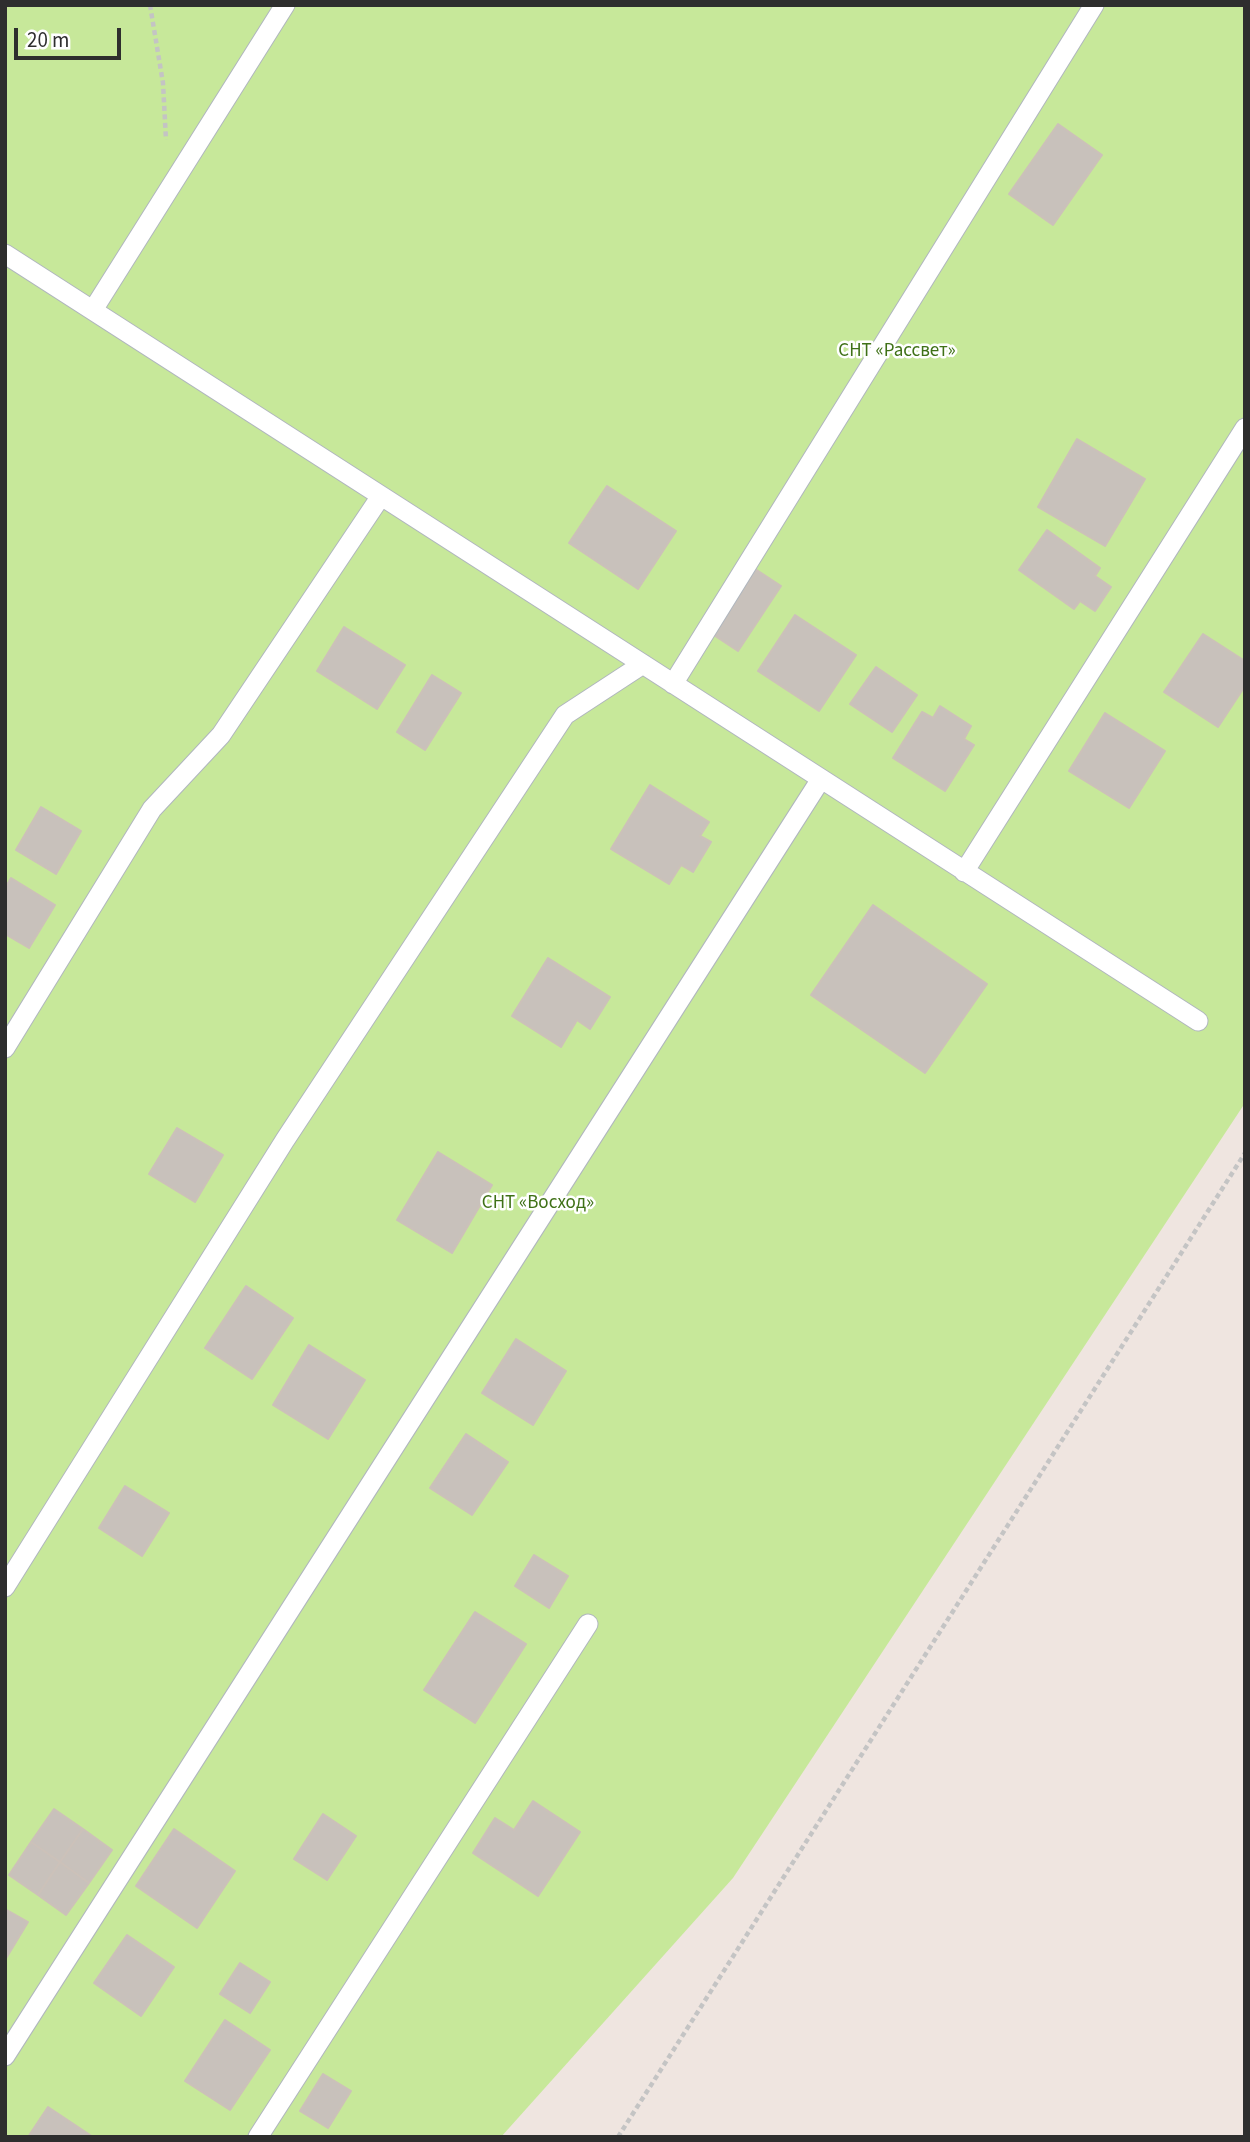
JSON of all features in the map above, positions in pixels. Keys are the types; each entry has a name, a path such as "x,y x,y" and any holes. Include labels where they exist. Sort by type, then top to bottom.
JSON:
{"lane":[{"path":"93,310 285,5"},
{"path":"673,684 1094,5"},
{"path":"5,254 1198,1021"},
{"path":"964,873 1245,428"},
{"path":"5,1048 152,808 221,735 381,496"},
{"path":"5,1587 285,1140 565,715 643,664"},
{"path":"5,2056 821,779"},
{"path":"258,2137 588,1624"}],"path":[{"path":"150,5 163,83 168,191"},
{"path":"618,2137 1245,1153"}],"green space":[{"name":"СНТ «Восход»","path":"5,5 1245,5 1245,1103 733,1878 501,2137 5,2137"}],"building":[{"path":"1058,124 1102,155 1053,225 1009,194"},
{"path":"1077,439 1145,479 1105,546 1038,507"},
{"path":"607,486 676,531 638,589 569,543"},
{"path":"1047,530 1100,568 1095,576 1111,587 1095,611 1080,601 1074,609 1019,570"},
{"path":"743,561 781,586 738,651 700,626"},
{"path":"795,615 856,655 819,711 758,671"},
{"path":"344,627 405,665 377,709 317,671"},
{"path":"1203,634 1245,661 1245,686 1218,727 1164,692"},
{"path":"876,667 917,695 892,732 850,704"},
{"path":"432,675 461,693 425,750 397,732"},
{"path":"940,706 971,726 964,739 974,745 945,791 893,758 922,712 933,718"},
{"path":"1105,713 1165,751 1129,808 1069,771"},
{"path":"650,785 709,822 700,836 711,842 693,872 681,865 669,884 611,849"},
{"path":"41,807 81,831 56,874 16,850"},
{"path":"11,878 55,905 29,948 5,934 5,888"},
{"path":"873,905 987,984 925,1073 811,995"},
{"path":"548,958 610,997 590,1029 577,1020 561,1047 512,1016"},
{"path":"177,1128 223,1155 195,1202 149,1174"},
{"path":"438,1152 492,1185 452,1253 397,1220"},
{"path":"246,1286 293,1318 252,1379 205,1348"},
{"path":"516,1339 566,1371 533,1425 482,1393"},
{"path":"309,1345 365,1380 328,1439 273,1405"},
{"path":"466,1434 508,1462 472,1515 430,1488"},
{"path":"125,1486 169,1513 142,1556 99,1528"},
{"path":"534,1555 568,1576 549,1608 515,1586"},
{"path":"475,1612 526,1644 475,1723 424,1690"},
{"path":"533,1801 580,1832 538,1896 473,1853 495,1818 514,1830"},
{"path":"54,1809 83,1829 60,1862 31,1842"},
{"path":"323,1814 356,1836 327,1880 294,1859"},
{"path":"83,1829 112,1850 89,1883 60,1862"},
{"path":"174,1829 235,1871 197,1928 136,1886"},
{"path":"31,1842 60,1862 38,1895 9,1875"},
{"path":"60,1862 89,1883 66,1915 38,1895"},
{"path":"5,1909 28,1922 5,1960"},
{"path":"127,1935 174,1967 141,2016 94,1983"},
{"path":"240,1963 270,1982 250,2013 220,1994"},
{"path":"225,2020 270,2050 230,2110 185,2081"},
{"path":"323,2074 351,2091 328,2128 300,2111"},
{"path":"48,2107 93,2137 28,2137"}],"park label":[{"name":"СНТ «Рассвет»","path":"897,352"}]}
